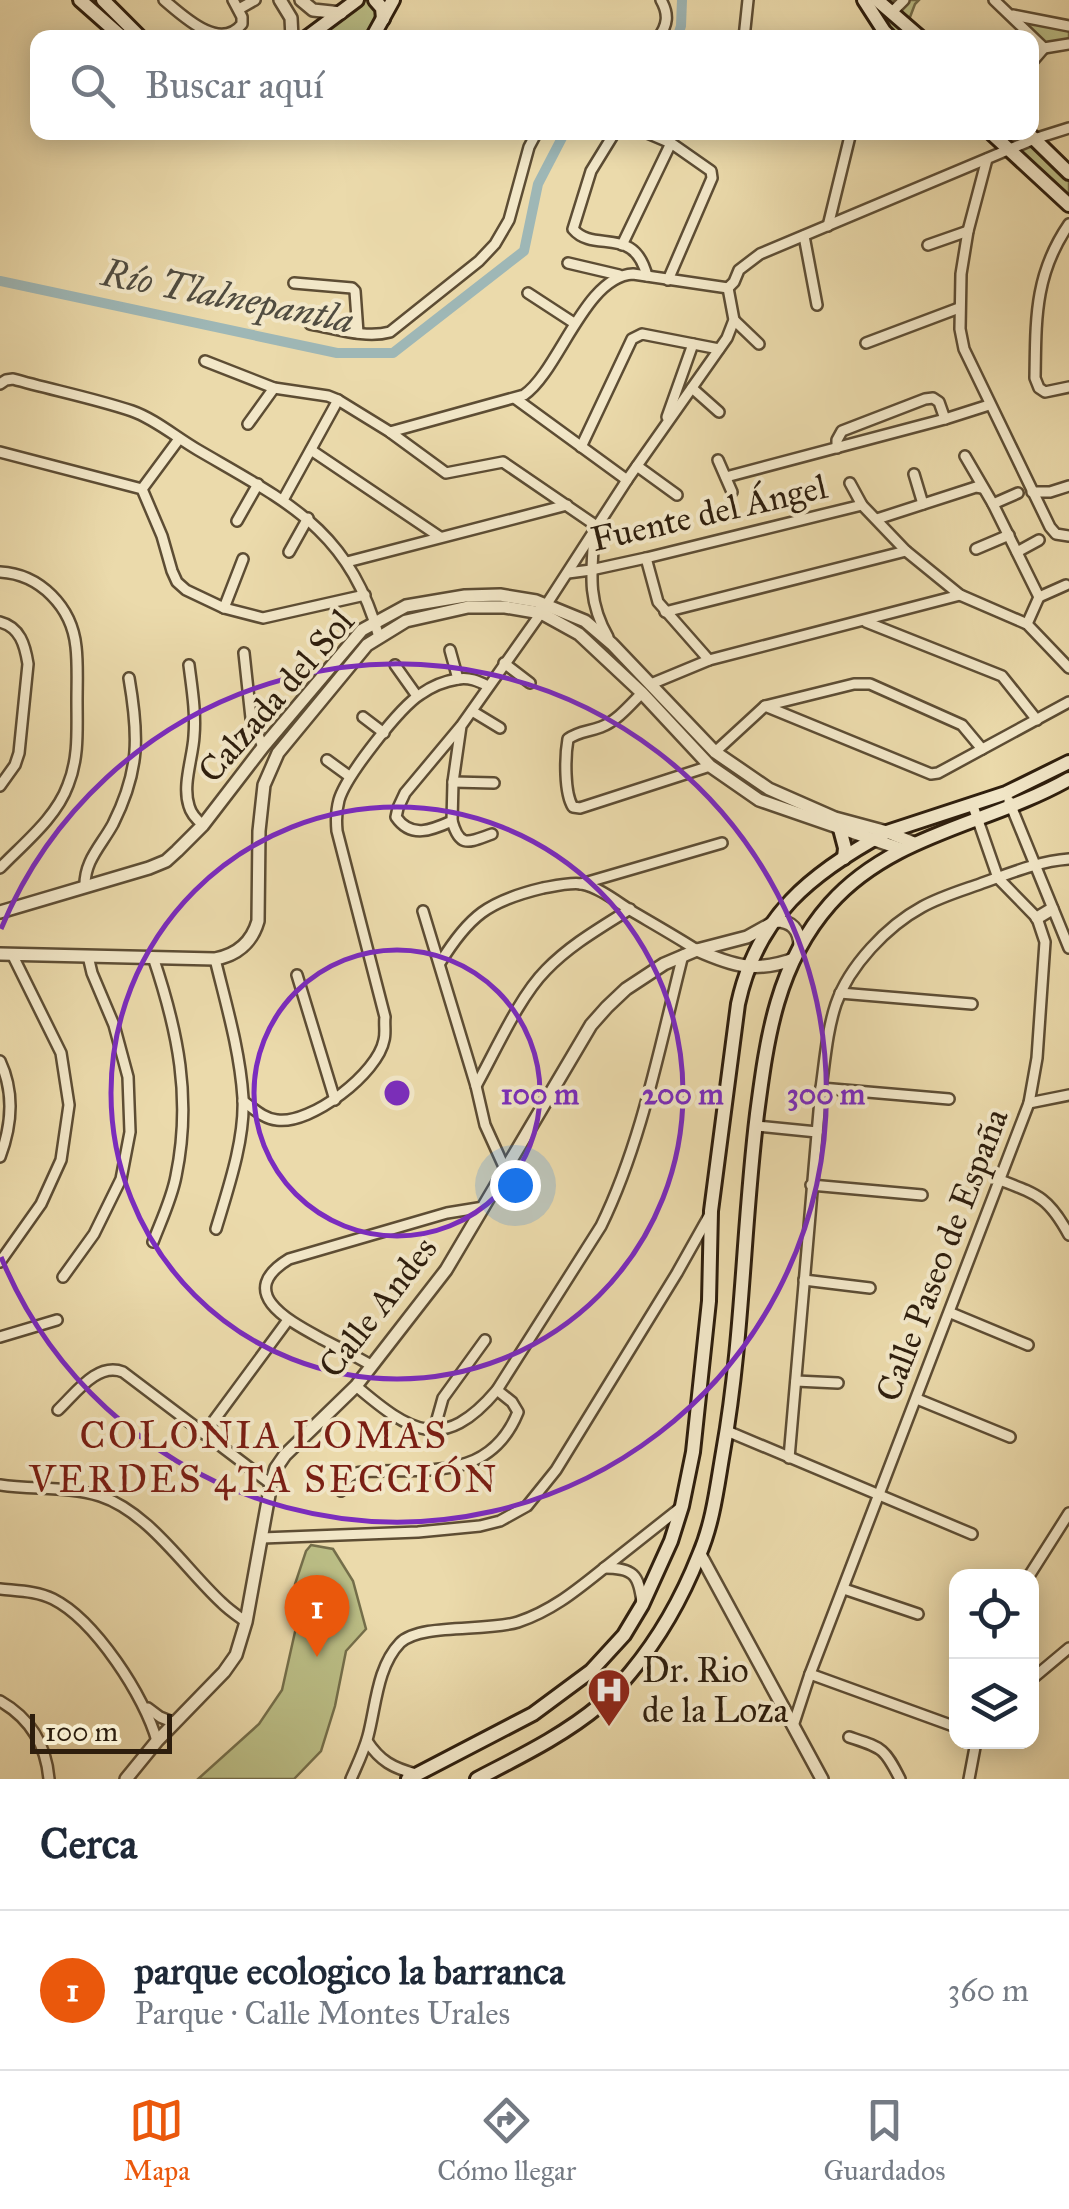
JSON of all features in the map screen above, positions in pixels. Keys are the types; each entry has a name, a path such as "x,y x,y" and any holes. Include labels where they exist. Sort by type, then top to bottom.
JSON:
{"main road":[{"path":"80,0 114,30"},
{"path":"103,0 134,30"},
{"path":"317,30 357,0"},
{"path":"375,0 382,8 383,19"},
{"path":"377,30 392,0"},
{"path":"864,0 882,30"},
{"path":"877,0 913,30"},
{"path":"998,140 1069,205"},
{"path":"1035,140 1069,172"},
{"path":"1009,800 1069,762"},
{"path":"477,1779 551,1740 617,1688 653,1646 700,1554 711,1518 726,1431 766,1046 780,989 800,944 856,878 908,846 976,813 1069,779"},
{"path":"413,1777 517,1724 590,1671 624,1635 671,1541 693,1452 710,1284 712,1211 738,1004 748,968 771,922 814,878 881,836 925,821 976,813"},
{"path":"925,821 930,837"},
{"path":"840,829 844,858"}],"street":[{"path":"164,0 205,30"},
{"path":"236,30 242,17 236,5 255,0"},
{"path":"280,0 291,18 292,30"},
{"path":"301,0 314,10 341,13"},
{"path":"661,0 667,24 663,30"},
{"path":"745,30 748,0"},
{"path":"892,12 904,0"},
{"path":"994,0 1026,30"},
{"path":"1010,14 1069,26"},
{"path":"1039,43 1044,48"},
{"path":"1039,54 1044,48 1069,44"},
{"path":"1039,134 1069,128"},
{"path":"310,324 380,335 401,326 495,244 508,220 533,140"},
{"path":"610,140 591,172 573,229 578,235 637,252 647,276"},
{"path":"664,140 707,166 712,178 668,280"},
{"path":"828,226 849,140"},
{"path":"728,288 739,270 760,254 1024,140"},
{"path":"622,245 671,143"},
{"path":"987,159 963,233 959,308 964,350 1032,492 1056,534 1069,536"},
{"path":"1069,224 1044,274 1036,310 1038,388 1045,392 1069,387"},
{"path":"928,245 963,233"},
{"path":"804,236 817,305"},
{"path":"568,263 620,275 728,288"},
{"path":"390,432 516,399 532,390 574,324 604,287 620,275"},
{"path":"294,283 352,288 358,333"},
{"path":"728,288 734,320 760,344"},
{"path":"528,293 574,324"},
{"path":"866,344 959,308"},
{"path":"452,821 413,831 396,817 404,793 461,726 544,609 627,480 719,349 734,320"},
{"path":"581,447 636,335 719,349"},
{"path":"662,429 693,344"},
{"path":"205,361 274,388 338,400 446,474 503,462 596,530"},
{"path":"3,382 13,379 136,412 283,500 308,518 347,562 365,595 379,636"},
{"path":"248,424 274,388"},
{"path":"692,388 719,412"},
{"path":"516,399 627,480"},
{"path":"837,448 842,432 924,399 939,402 945,419"},
{"path":"283,500 338,400"},
{"path":"726,477 989,405"},
{"path":"142,488 179,439"},
{"path":"310,450 440,537"},
{"path":"0,452 142,488"},
{"path":"965,456 1040,596"},
{"path":"718,460 732,492"},
{"path":"637,466 676,495"},
{"path":"914,474 924,504"},
{"path":"850,483 862,506 906,551 960,595 1027,624 1069,668"},
{"path":"237,521 258,484"},
{"path":"1032,492 1069,486"},
{"path":"142,488 177,582 186,590 253,618 365,595"},
{"path":"877,519 982,488"},
{"path":"993,504 1018,493"},
{"path":"347,562 566,505"},
{"name":"Fuente del Ángel","path":"568,573 862,506"},
{"path":"289,552 308,518"},
{"path":"596,530 591,591 612,644"},
{"path":"976,549 1009,535"},
{"path":"1017,552 1039,540"},
{"path":"664,612 906,551"},
{"path":"646,558 664,612 708,660"},
{"path":"224,608 244,559"},
{"path":"0,572 26,577 48,590 72,626 76,645 78,744 58,807 0,868"},
{"path":"1027,624 1040,596 1066,585"},
{"name":"Calzada del Sol","path":"0,912 166,861 203,825 353,638 406,606 465,596 500,595 585,622 612,644 646,689"},
{"path":"710,766 580,808 573,807 568,800 568,739 618,717 646,689 708,660 960,595"},
{"name":"Calzada del Sol","path":"215,958 225,957 248,943 254,934 258,921 264,785 278,754 358,655 379,636 406,621 468,607 544,609 646,689"},
{"path":"864,621 1002,676 1037,720"},
{"path":"0,622 10,624 20,635 28,664 18,753 0,786"},
{"path":"450,650 458,679"},
{"path":"244,653 251,718 263,747"},
{"path":"504,663 530,683"},
{"path":"188,665 195,714 188,806 203,825"},
{"path":"395,665 417,696"},
{"path":"85,887 86,868 117,815 133,772 136,720 129,678"},
{"path":"243,1101 267,1118 282,1122 304,1118 334,1100 374,1062 384,1042 384,1017 338,831 339,798 349,776 417,696 458,679 488,686"},
{"path":"715,752 764,706 854,684 870,684 962,726 982,749"},
{"path":"646,689 715,752 769,790 908,846"},
{"path":"646,689 710,766 758,800 840,829 881,836"},
{"path":"764,706 931,774 1069,702"},
{"path":"472,711 500,728"},
{"path":"363,717 384,733"},
{"path":"461,726 452,821 460,840 467,842 492,834"},
{"path":"328,760 349,776"},
{"path":"453,782 494,783"},
{"path":"1009,800 1069,948"},
{"path":"976,813 998,878 1036,918 1052,909"},
{"path":"440,963 474,918 516,895 581,884 722,842"},
{"path":"788,1458 816,1132 828,1034 840,993 872,949 908,915 934,900 998,878 1069,860"},
{"path":"581,884 719,960 748,968 794,959"},
{"path":"476,1086 532,986 546,970 573,946 630,910"},
{"path":"423,911 486,1125 505,1169"},
{"name":"Calle Paseo de España","path":"793,1726 1029,1103 1037,1058 1046,942 1036,918"},
{"path":"771,922 792,925 800,944"},
{"name":"Calle Andes","path":"126,1779 236,1655 246,1622 270,1484 284,1454 356,1386 446,1270 590,1026 626,989 684,954 747,937 771,922"},
{"path":"6,954 215,958 243,1101 236,1164 216,1230"},
{"path":"0,1262 42,1204 61,1160 69,1105 60,1053 6,954"},
{"path":"356,1386 402,1422 422,1430 455,1426 476,1413 497,1390 615,1198 636,1136 684,954"},
{"path":"63,1277 94,1234 122,1179 130,1132 128,1077 114,1025 88,956"},
{"path":"153,957 181,1065 185,1117 176,1179 154,1242"},
{"path":"297,974 334,1100"},
{"path":"840,993 972,1004"},
{"path":"0,1061 10,1099 8,1134 0,1157"},
{"path":"821,1088 948,1099"},
{"path":"1029,1103 1069,1095"},
{"path":"756,1126 816,1132"},
{"path":"1000,1180 1044,1200 1056,1211 1069,1234"},
{"path":"811,1185 922,1195"},
{"path":"371,1364 278,1313 268,1296 270,1277 289,1259 447,1213 484,1207"},
{"path":"262,1538 480,1526 500,1521 527,1506 556,1470 712,1211"},
{"path":"804,1280 870,1288"},
{"path":"951,1312 1028,1346"},
{"path":"0,1337 57,1320"},
{"path":"204,1434 288,1320"},
{"path":"434,1430 444,1398 485,1340"},
{"path":"58,1410 100,1371 111,1368 122,1372 270,1484"},
{"path":"796,1381 838,1383"},
{"path":"341,1491 346,1480 360,1472 447,1469 488,1454 518,1412 497,1390"},
{"path":"917,1399 1010,1437"},
{"path":"726,1431 972,1534"},
{"path":"0,1484 104,1497 144,1522 224,1606 246,1622"},
{"path":"351,1779 367,1741 383,1672 406,1638 430,1630 512,1624 558,1604 682,1506"},
{"path":"1034,1569 1069,1512"},
{"path":"700,1554 822,1779"},
{"path":"604,1568 628,1570 634,1575 642,1604"},
{"path":"0,1589 36,1593 74,1612 94,1632 145,1706 157,1741"},
{"path":"844,1589 918,1614"},
{"path":"1039,1674 1069,1648"},
{"path":"810,1674 949,1724"},
{"path":"0,1701 30,1724 48,1765 49,1779"},
{"path":"145,1706 175,1723"},
{"path":"849,1737 881,1748 900,1779"},
{"path":"367,1741 386,1764 413,1777"},
{"path":"969,1779 975,1749"}],"green space":[{"path":"357,0 393,0 376,30 317,30"},
{"path":"864,0 884,4 891,0 919,0 907,25 913,30 886,30"},
{"path":"1010,14 1069,26 1069,44 1044,48 1039,43 1039,30 1026,30"},
{"path":"998,140 1034,140 1069,173 1069,205"},
{"path":"311,1545 333,1549 353,1581 366,1629 346,1651 321,1751 294,1779 198,1779 259,1724 282,1690 299,1614 295,1584"}],"waterway":[{"name":"Río Tlalnepantla","path":"680,30 682,0"},
{"name":"Río Tlalnepantla","path":"0,281 337,353 393,353 524,251 538,184 561,140"}],"place":[{"name":"parque ecologico la barranca","path":"317,1657"},
{"name":"Dr. Rio de la Loza","path":"609,1728"}],"district":[{"name":"COLONIA LOMAS VERDES 4TA SECCIÓN","path":"264,1457"}]}
